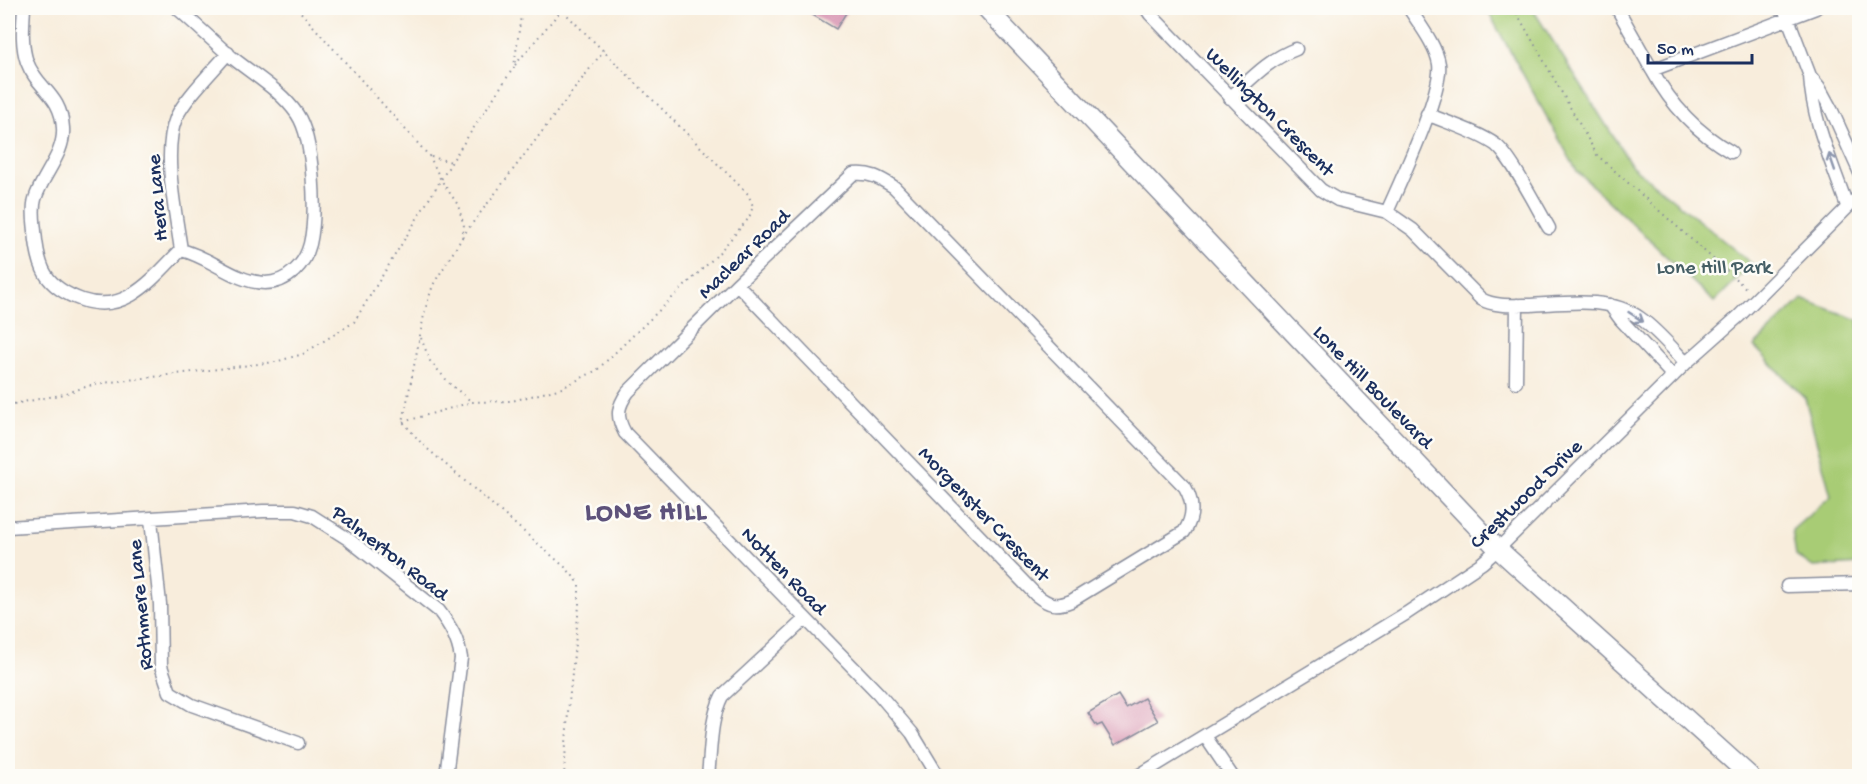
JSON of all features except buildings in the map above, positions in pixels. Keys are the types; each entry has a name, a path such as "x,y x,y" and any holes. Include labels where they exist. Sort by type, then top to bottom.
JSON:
{"street":[{"path":"24,8 22,27 27,62 55,100 62,115 64,135 59,151 34,201 36,246 43,273 64,293 86,301 107,304 123,300 138,292 181,250 200,256 243,279 266,283 284,278 294,272 306,256 310,246 314,213 309,141 297,114 284,100 177,8"},
{"name":"Lone Hill Boulevard","path":"986,8 1498,549 1750,777"},
{"name":"Wellington Crescent","path":"1146,8 1230,98 1326,194 1338,200 1387,212 1413,230 1480,299 1492,303 1517,305 1574,303 1610,305 1641,318 1686,363"},
{"path":"1387,212 1427,114 1439,75 1435,51 1409,8"},
{"path":"1617,8 1663,90 1693,124 1711,140 1731,152"},
{"path":"1652,70 1786,12 1816,8"},
{"path":"1786,12 1810,76 1832,111 1860,173"},
{"path":"1230,98 1267,64 1296,49"},
{"name":"Hera Lane","path":"181,250 172,184 172,133 177,117 187,102 228,53"},
{"path":"1810,76 1810,90 1817,118 1848,206"},
{"path":"1427,114 1497,146 1508,159 1549,228"},
{"name":"Maclear Road","path":"628,392 737,284 854,174 872,175 894,188"},
{"name":"Morgenster Crescent","path":"737,284 1028,587 1048,604 1059,606 1071,601 1184,532 1191,522 1192,509 1190,496 1185,487 894,188"},
{"name":"Crestwood Drive","path":"1138,777 1407,613 1482,563 1686,363 1757,298 1860,195"},
{"path":"1516,382 1517,305"},
{"path":"1610,305 1673,376"},
{"name":"Notten Road","path":"628,392 618,412 625,433 898,715 912,733 938,777"},
{"name":"Palmerton Road","path":"8,527 151,520 262,511 295,511 312,516 348,539 439,611 458,641 461,658 446,777"},
{"name":"Rothmere Lane","path":"151,520 160,604 161,666 170,692 192,705 298,743"},
{"path":"1787,586 1860,584"},
{"path":"708,777 714,722 717,706 723,696 805,619"},
{"path":"1205,736 1232,777"}],"path":[{"path":"297,8 430,157 441,180 458,205 464,226 462,238"},
{"path":"514,67 522,8"},
{"path":"8,405 60,395 95,384 275,362 303,354 354,322 452,162 514,67 562,8 748,194 753,206 748,218 716,256 597,370 562,388 512,401 472,402 403,422"},
{"path":"1514,8 1597,155 1757,298"},
{"path":"564,777 579,583 566,568 423,445 403,422 424,310 433,285 462,238 604,50"},
{"path":"430,157 452,162"},
{"path":"420,336 430,361 450,384 472,402"}],"green space":[{"name":"Lone Hill Park","path":"1486,8 1532,8 1632,166 1752,264 1714,302 1577,171"},
{"path":"1802,299 1859,320 1859,564 1813,567 1796,555 1792,530 1831,496 1805,398 1754,346"}],"district":[{"name":"LONE HILL","path":"646,510"}]}
